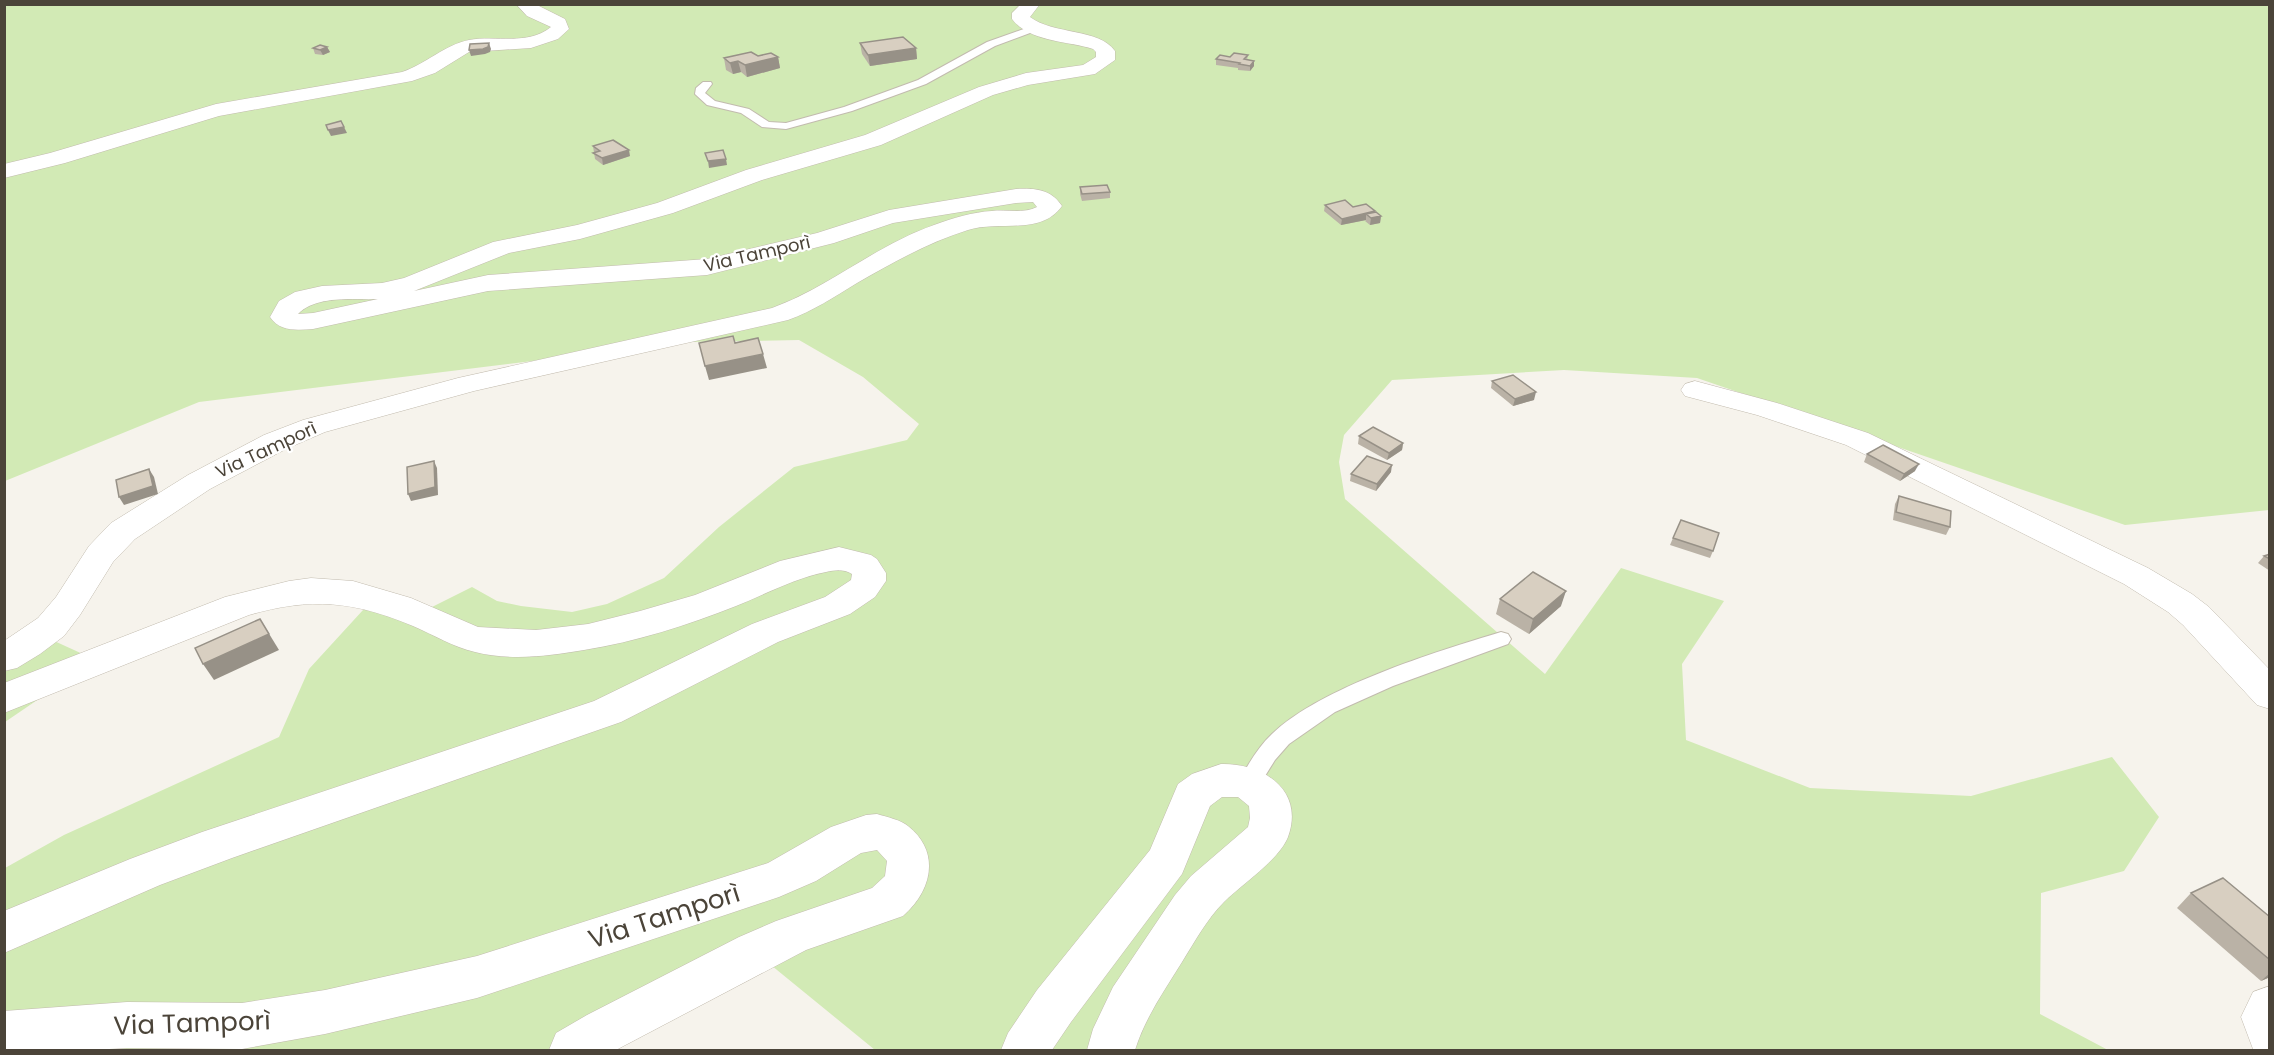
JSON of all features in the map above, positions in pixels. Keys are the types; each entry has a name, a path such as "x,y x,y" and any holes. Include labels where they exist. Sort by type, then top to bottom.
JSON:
{"street":[{"path":"4,171 57,158 216,110 405,77 430,68 450,53 462,48 537,41 554,35 560,29 559,23 533,12 524,4"},
{"name":"Via Tamporì","path":"4,658 27,645 51,627 68,606 101,554 123,531 200,482 294,433 468,384 779,314 799,307 943,229 982,219 1023,217 1044,213 1050,206 1046,199 1034,195 1016,196 889,217 825,238 707,267 488,283 314,321 292,322 283,317 288,307 304,298 322,294 382,291 412,285 502,247 580,232 665,208 747,177 873,140 986,92 1026,79 1093,68 1106,57 1105,49 1033,16"},
{"path":"1695,390 1767,409 1872,446 2136,576 2180,603 2196,616 2270,695"},
{"path":"4,699 112,658 237,606 262,598 310,589 343,590 382,600 475,639 530,643 582,637 671,615 821,561 849,560 866,566 870,572 870,579 863,589 841,604 773,630 611,710 299,815 68,903 4,933"},
{"path":"1025,1050 1054,1006 1167,861 1193,796 1200,788 1220,780 1249,783 1259,790 1271,806 1272,825 1267,836 1208,890 1191,909 1130,1003 1111,1050"},
{"name":"Via Tamporì","path":"4,1034 127,1025 242,1026 325,1012 477,977 647,922 779,878 801,868 855,836 866,833 884,834 892,837 906,852 909,862 905,883 887,902 792,935 755,952 604,1031 573,1050"},
{"path":"2270,1008 2265,1017 2270,1033"}],"lane":[{"path":"707,84 700,90 700,94 706,100 734,107 755,116 766,125 780,127 848,109 922,82 991,44 1033,16"},
{"path":"1249,783 1270,750 1281,738 1307,718 1383,683 1502,639"}],"green space":[{"path":"5,5 2269,5 2269,510 2125,525 1697,378 1564,370 1392,380 1344,435 1339,462 1345,499 1545,674 1621,568 1724,601 1682,664 1686,740 1810,788 1971,796 2112,757 2159,817 2124,871 2041,893 2040,1014 2108,1050 875,1050 755,952 604,1031 573,1050 5,1050 5,868 64,835 279,737 309,669 374,598 418,614 472,587 497,601 521,606 572,612 607,604 664,578 719,527 794,467 907,440 919,424 863,377 799,340 687,342 199,402 5,481"},
{"path":"41,635 96,660 5,722 5,658"}],"building":[{"path":"903,37 916,48 868,55 860,43"},
{"path":"489,43 488,47 483,49 469,50 470,44"},
{"path":"320,45 327,47 320,50 313,48"},
{"path":"751,52 758,56 771,53 778,57 745,65 738,61 730,63 724,58"},
{"path":"1234,53 1248,55 1244,59 1254,61 1250,66 1216,59 1220,55 1230,57"},
{"path":"341,121 344,127 328,130 326,125"},
{"path":"613,140 629,150 602,158 593,153 600,151 593,146"},
{"path":"723,150 726,159 708,161 705,153"},
{"path":"1107,185 1110,192 1082,194 1080,187"},
{"path":"1345,200 1353,207 1366,204 1375,211 1342,219 1325,205"},
{"path":"1376,212 1381,216 1371,218 1366,214"},
{"path":"733,336 735,343 758,338 763,354 705,366 699,343"},
{"path":"1513,375 1536,392 1515,399 1492,381"},
{"path":"1373,427 1403,443 1389,453 1359,436"},
{"path":"1883,445 1919,464 1904,474 1867,454"},
{"path":"1367,456 1392,465 1377,484 1351,474"},
{"path":"434,461 435,487 408,494 407,467"},
{"path":"149,469 153,486 119,497 116,480"},
{"path":"1899,496 1951,511 1950,527 1896,512"},
{"path":"1681,520 1719,533 1713,551 1673,538"},
{"path":"1533,572 1566,591 1533,619 1500,599"},
{"path":"260,619 269,634 203,664 195,648"},
{"path":"2223,878 2270,917 2270,960 2191,893"}]}
